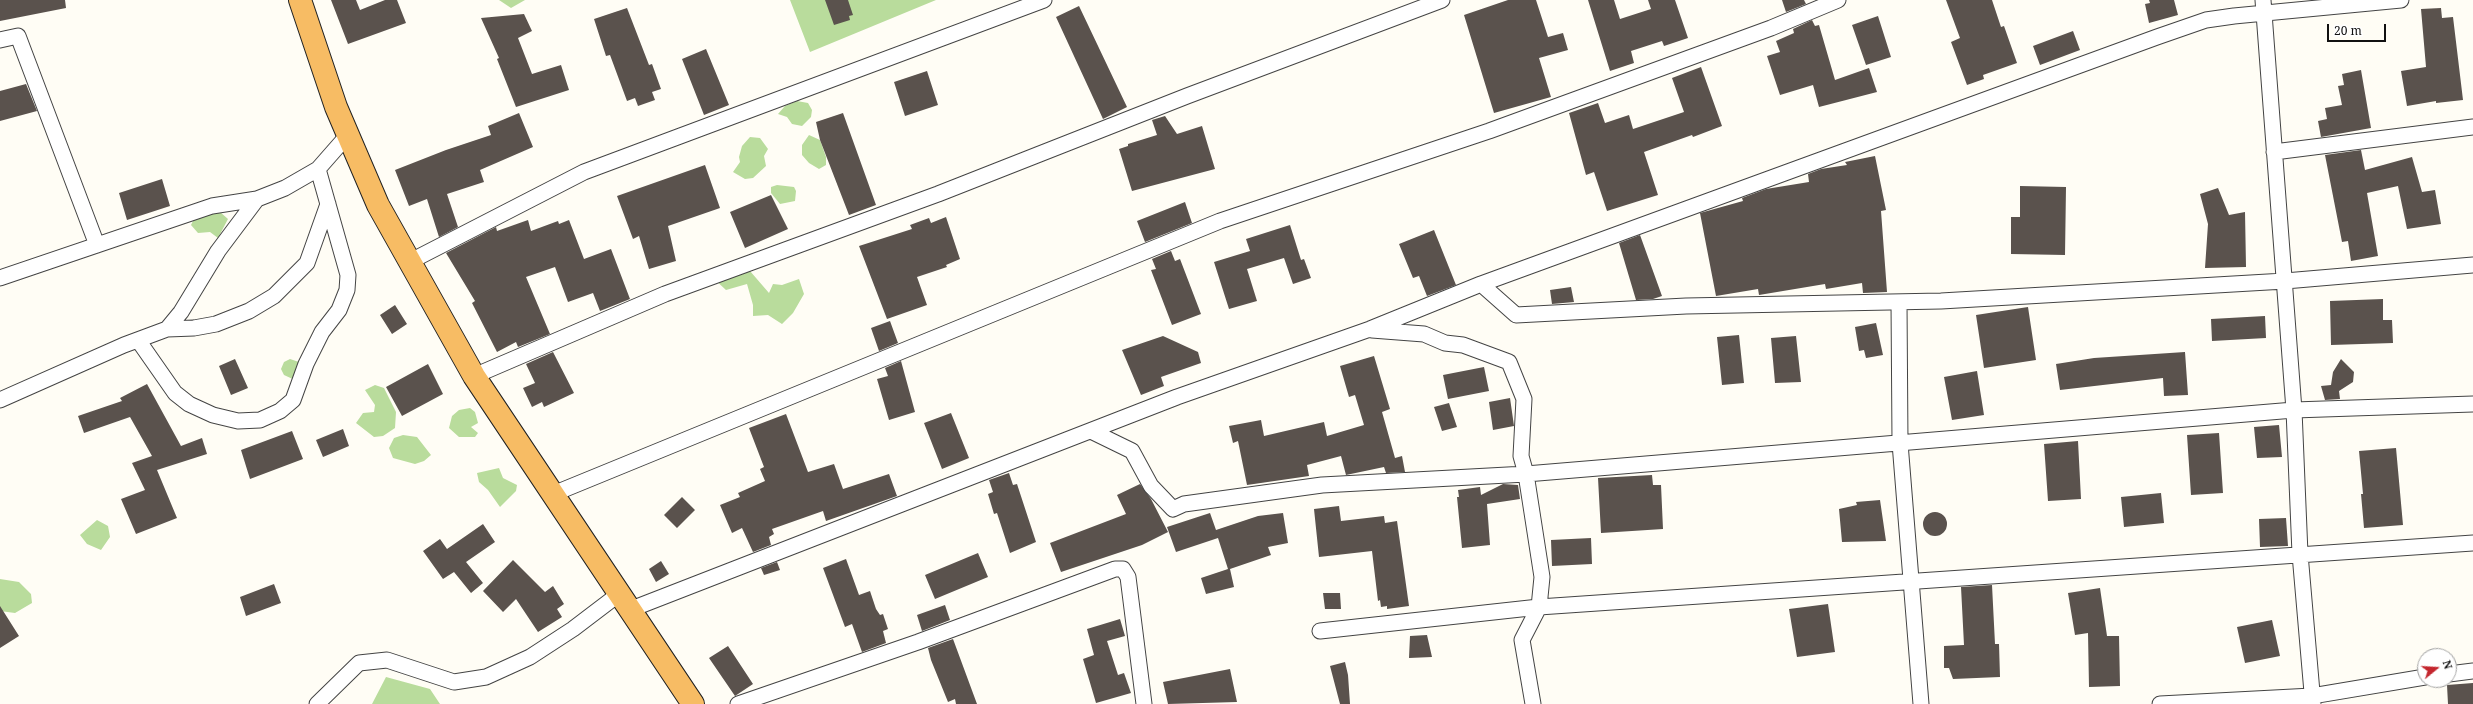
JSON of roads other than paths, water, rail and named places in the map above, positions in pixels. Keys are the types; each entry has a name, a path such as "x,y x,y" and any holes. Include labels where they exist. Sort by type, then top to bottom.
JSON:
{"highway":[{"path":"300,0 347,136 378,205 474,376 693,704"}],"street":[{"path":"410,262 584,172 1044,0"},
{"path":"474,376 665,294 938,194 1180,99 1442,0"},
{"path":"553,494 1220,221 1490,131 1771,28 1838,0"},
{"path":"317,704 359,664 386,660 454,682 486,677 530,656 573,629 624,602 1091,431 1177,397 1370,329 1482,284 2206,20 2264,6 2401,0"},
{"path":"2264,6 2294,410 2300,554 2313,700"},
{"path":"0,40 18,36 97,244"},
{"path":"2274,152 2473,127"},
{"path":"0,278 212,206 257,199 285,188 318,169 347,136"},
{"path":"138,340 176,393 189,404 213,415 238,421 260,420 280,411 292,400 319,338 338,310 347,290 348,275 318,169"},
{"path":"167,329 181,312 218,251 257,199"},
{"path":"0,400 138,340 167,329 194,328 216,324 249,311 274,296 307,263 328,204"},
{"path":"1482,284 1516,315 1686,306 1899,302 2285,281 2473,265"},
{"path":"1899,302 1900,443 1913,581 1921,704"},
{"path":"1370,329 1424,334 1445,344 1462,345 1509,362 1524,399 1521,456 1526,474 1542,576 1539,607 1522,640 1533,704"},
{"path":"1091,431 1132,451 1151,486 1173,509 1184,504 1322,485 1526,474 2294,410 2473,404"},
{"path":"1320,631 1539,607 2473,542"},
{"path":"738,704 918,642 1115,569 1123,569 1128,577 1144,704"},
{"path":"2457,673 2473,671"},
{"path":"2160,704 2313,700 2417,679"}]}
